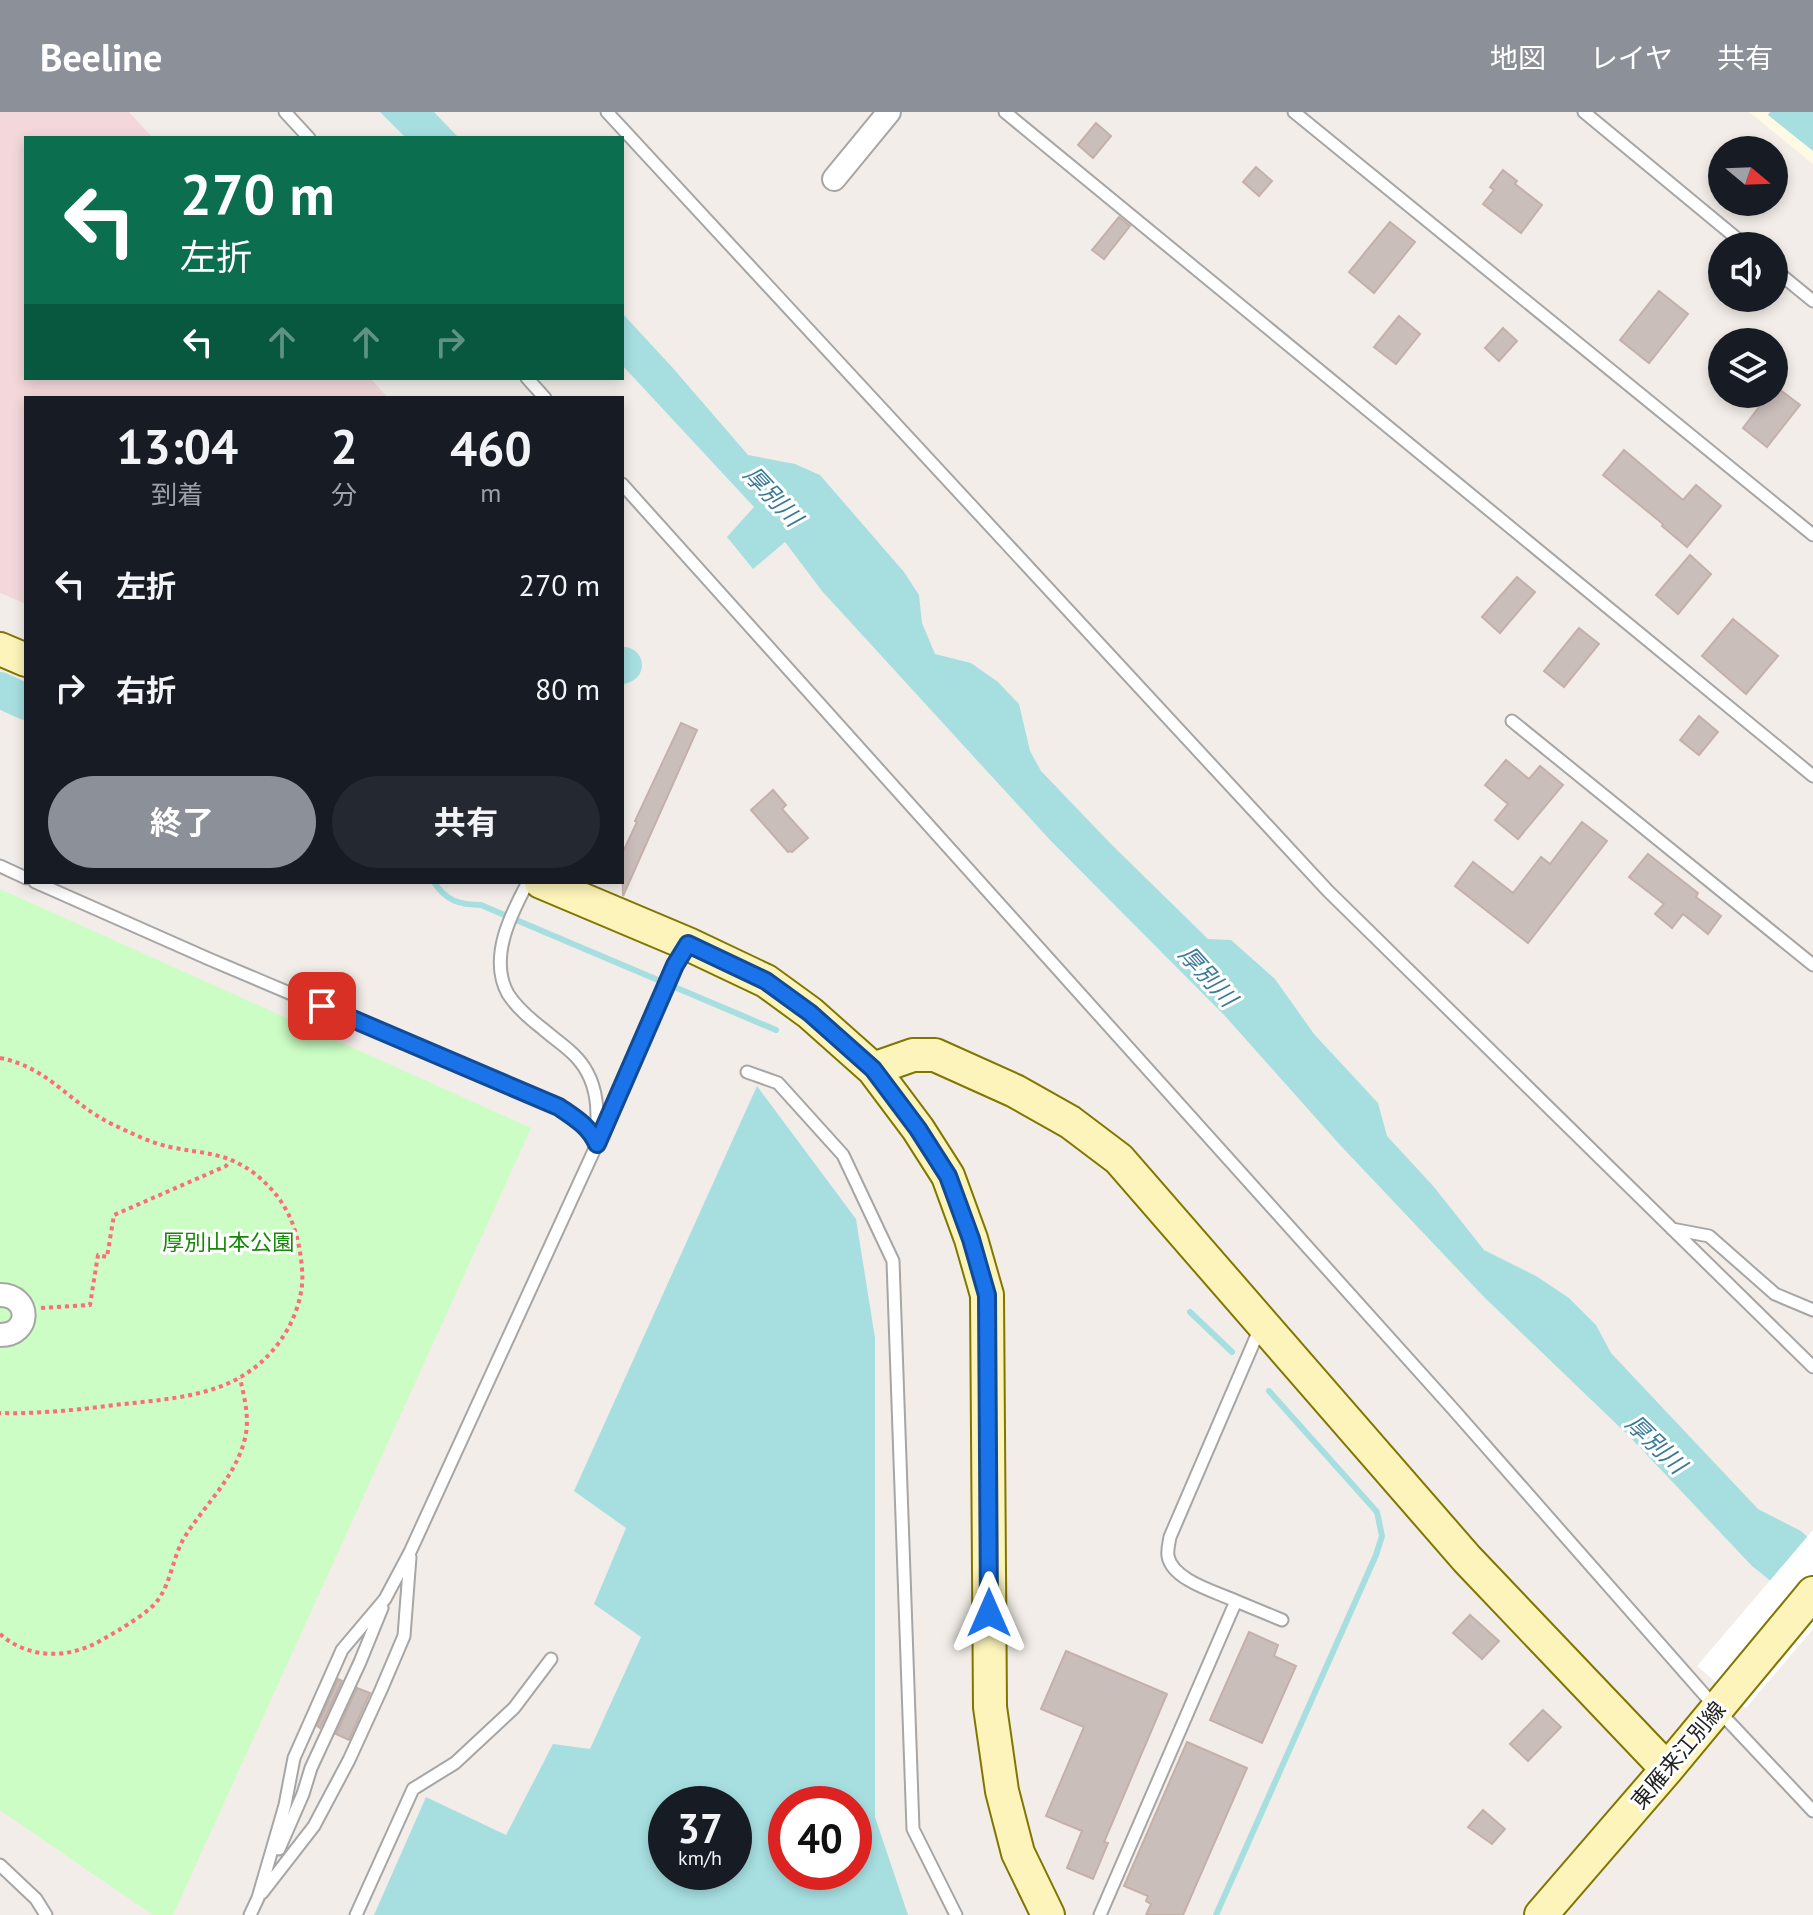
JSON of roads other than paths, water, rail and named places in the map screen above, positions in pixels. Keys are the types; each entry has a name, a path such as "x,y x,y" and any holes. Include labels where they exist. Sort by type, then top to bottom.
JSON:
{"street":[{"path":"834,179 889,112"},
{"path":"0,649 24,659"},
{"path":"530,891 681,955 766,981 810,1013 873,1069 918,1129 948,1176 987,1295 990,1707 1002,1791 1018,1853 1048,1915"},
{"path":"873,1069 913,1055 935,1055 1015,1091 1070,1122 1119,1159 1467,1559 1667,1769"},
{"path":"0,1295 18,1300 23,1311 20,1327 9,1334 0,1335"},
{"name":"東雁来江別線","path":"1541,1915 1813,1593"}],"lane":[{"path":"285,112 307,136"},
{"path":"607,112 1328,891 1813,1367"},
{"path":"1005,112 1813,776"},
{"path":"1294,112 1813,535"},
{"path":"1584,112 1729,232"},
{"path":"1788,280 1813,301"},
{"path":"529,380 543,396"},
{"path":"624,486 1442,1397 1727,1697 1813,1811"},
{"path":"1512,721 1813,965"},
{"path":"0,866 24,877"},
{"path":"40,884 222,965 559,1107 581,1122 592,1133 597,1144"},
{"path":"530,891 502,942 501,971 507,992 522,1012 574,1054 586,1070 598,1102 597,1144"},
{"path":"250,1915 385,1599 410,1552 681,955"},
{"path":"747,1072 778,1083 843,1155 893,1261 913,1829 956,1915"},
{"path":"1672,1228 1709,1236 1775,1294 1813,1310"},
{"path":"1262,1324 1170,1537 1168,1555 1180,1576 1282,1620"},
{"path":"258,1898 314,1826 381,1690 404,1636 410,1552"},
{"path":"258,1898 285,1805 294,1758 342,1650 385,1599"},
{"path":"1100,1915 1236,1601"},
{"path":"356,1915 413,1789 455,1763 514,1708 551,1659"},
{"path":"0,1865 36,1899 46,1915"}],"water":[{"path":"380,112 434,112 457,136 404,136"},
{"path":"1770,112 1813,112 1813,151 1768,115"},
{"name":"厚別川","path":"624,315 748,455 795,464 820,475 904,572 919,595 922,623 935,654 971,663 998,682 1019,704 1030,751 1041,771 1208,939 1231,940 1275,979 1314,1034 1378,1103 1387,1136 1434,1187 1484,1250 1536,1276 1569,1298 1596,1325 1611,1353 1758,1509 1801,1531 1813,1542 1813,1615 1752,1566 1630,1437 1484,1297 1340,1145 1225,1016 1050,840 822,591 785,542 753,569 727,537 754,507 624,367"},
{"path":"757,1086 856,1219 875,1338 875,1817 908,1915 374,1915 426,1797 506,1835 553,1744 590,1749 641,1637 594,1604 626,1528 574,1491"}],"waterway":[{"path":"0,690 24,701"},
{"path":"436,884 454,901 481,905 776,1030"},
{"path":"1190,1312 1232,1352"},
{"path":"1216,1915 1382,1536 1377,1512 1269,1391"}],"park label":[{"name":"厚別山本公園","path":"228,1242"}]}
